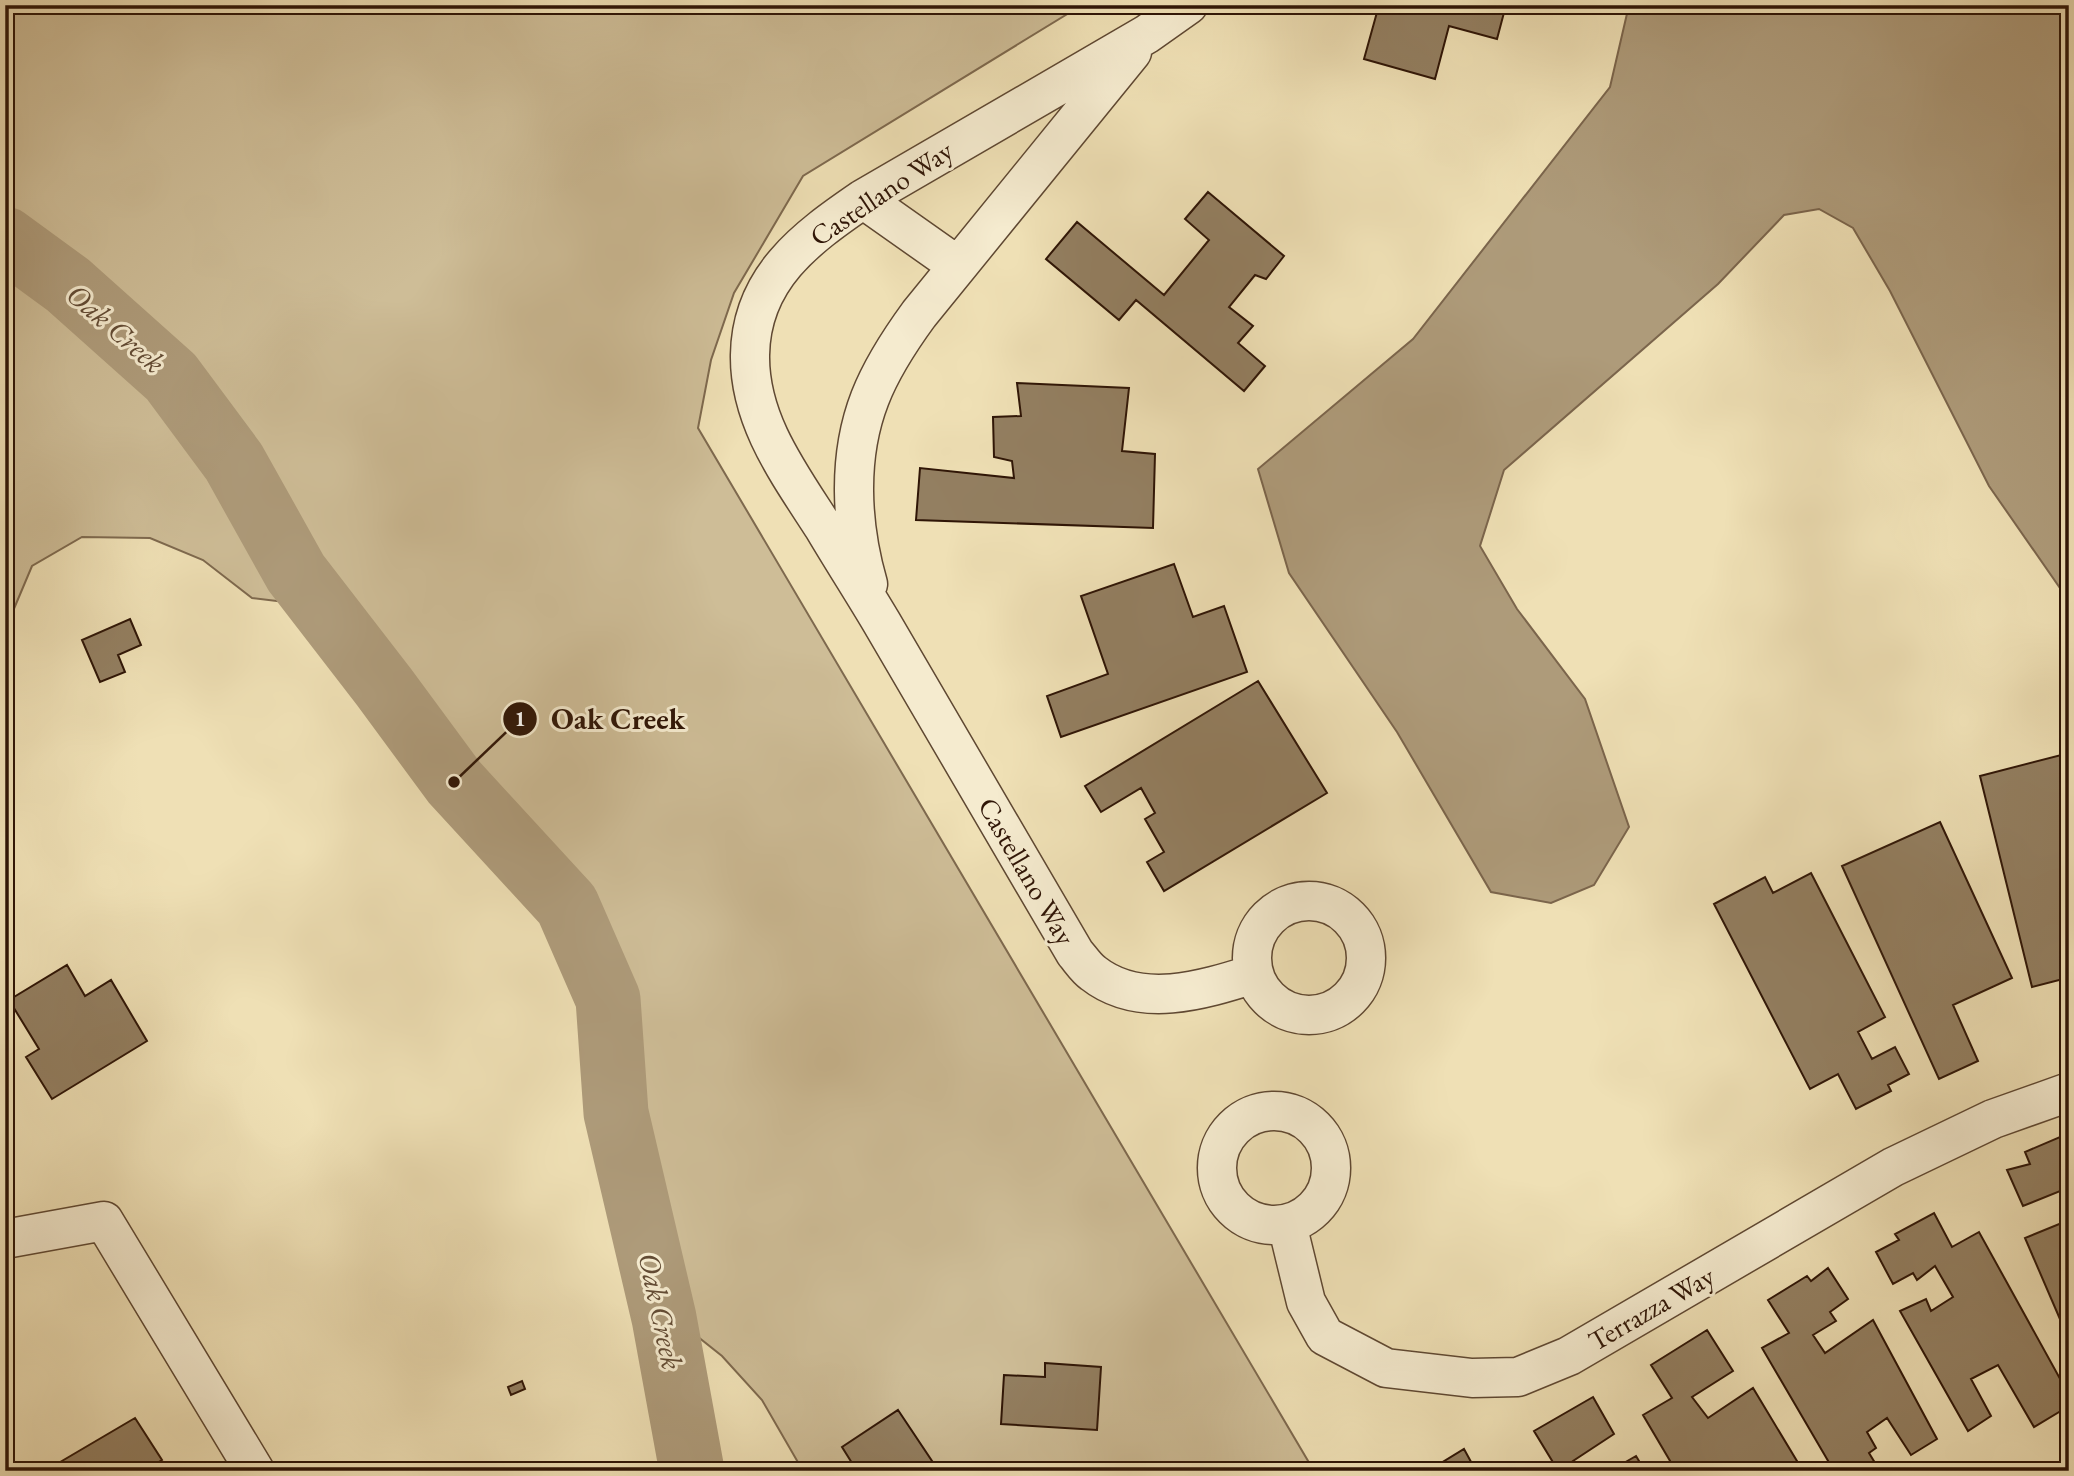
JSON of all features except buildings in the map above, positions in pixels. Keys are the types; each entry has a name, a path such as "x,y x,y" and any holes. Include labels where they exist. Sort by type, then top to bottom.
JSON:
{"street":[{"name":"Castellano Way","path":"1188,5 1147,34 863,199 819,230 794,253 763,296 754,323 750,354 760,415 795,486 881,621 1075,953 1092,973 1110,984 1133,992 1157,994 1210,988 1254,974"},
{"name":"Castellano Way","path":"881,621 862,562 853,490 861,425 869,398 896,346 1147,34"},
{"path":"863,199 958,266"},
{"name":"Terrazza Way","path":"1287,1224 1307,1302 1325,1336 1386,1368 1472,1378 1518,1377 1569,1356 1893,1167 1993,1119 2069,1092"},
{"path":"5,1239 104,1221 256,1471"}],"shaded area":[{"path":"5,5 1082,5 803,176 734,293 711,360 698,428 1314,1471 803,1471 762,1400 722,1356 673,1317 644,1267 625,1212 597,1027 584,981 508,851 359,643 310,605 252,598 203,560 150,538 82,537 32,566 5,630"},
{"path":"1629,5 2069,5 2069,601 1989,486 1890,291 1853,228 1819,209 1784,215 1718,284 1504,470 1480,546 1517,609 1585,699 1629,827 1594,885 1551,903 1491,892 1397,732 1289,573 1258,469 1413,339 1610,87"}],"waterway":[{"name":"Oak Creek","path":"5,239 68,285 171,377 234,462 296,573 454,782 567,905 608,999 616,1113 664,1318 692,1471"}],"place":[{"name":"Oak Creek","path":"454,782"}]}
